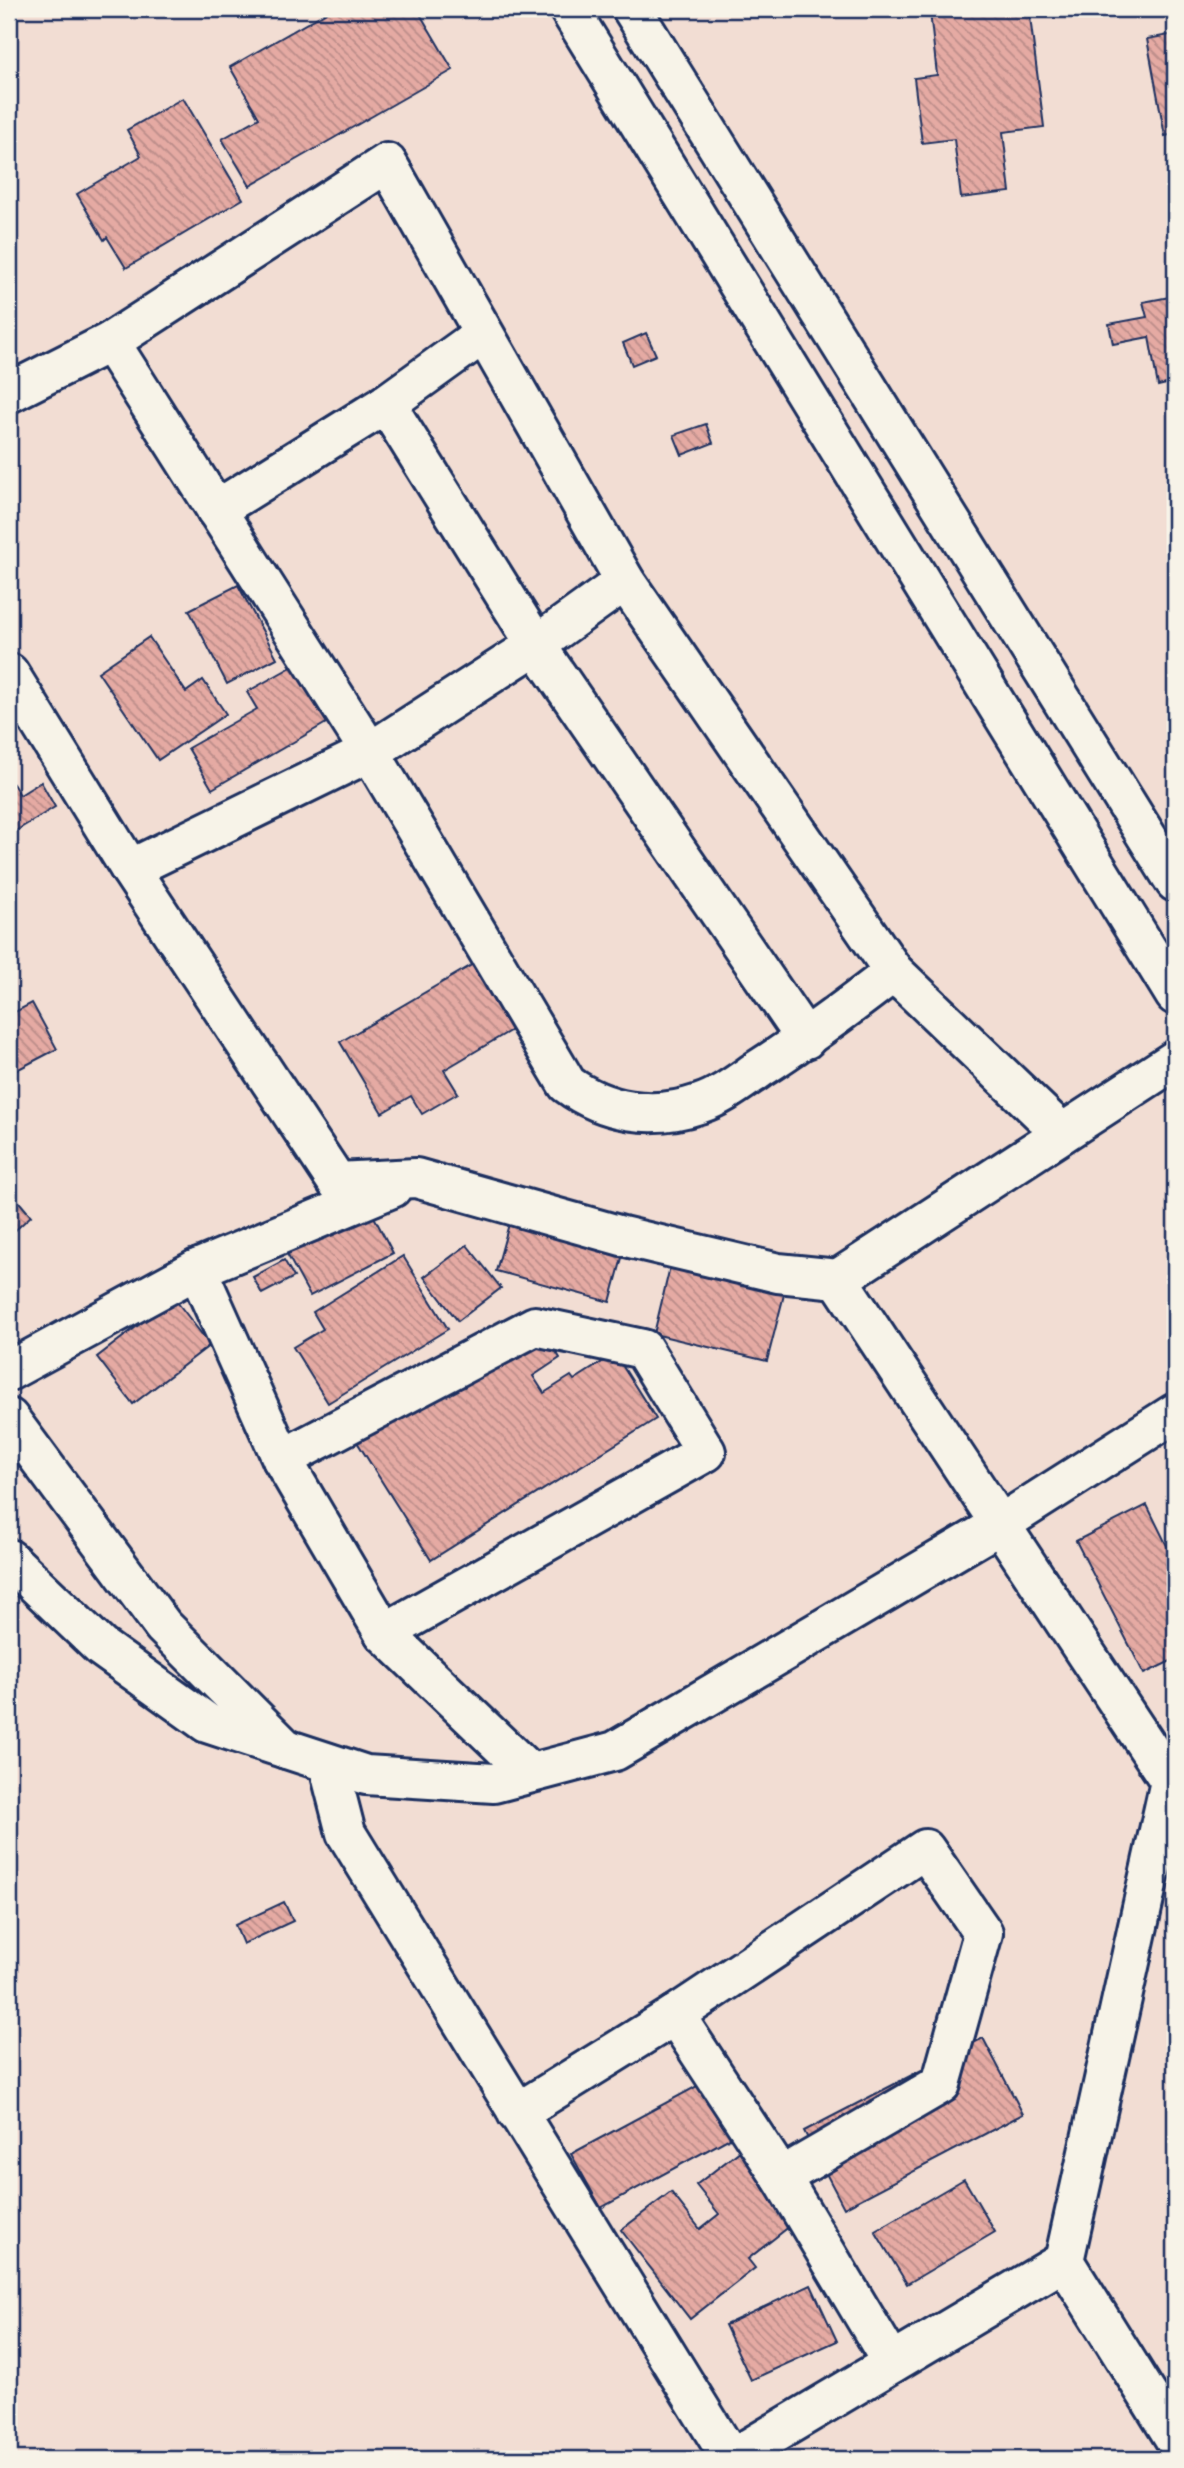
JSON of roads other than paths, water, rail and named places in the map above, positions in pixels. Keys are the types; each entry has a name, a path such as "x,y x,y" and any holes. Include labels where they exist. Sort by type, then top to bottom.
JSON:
{"street":[{"path":"569,9 1175,995"},
{"path":"632,9 1175,882"},
{"path":"9,393 110,342 387,163 625,581 894,972 1062,1133"},
{"path":"216,510 386,404 483,334"},
{"path":"110,342 370,752 567,1084 587,1098 612,1108 664,1111 699,1104 726,1091 806,1039 894,972"},
{"path":"386,404 536,645 806,1039"},
{"path":"131,870 370,752 536,645 625,581"},
{"path":"9,673 131,870 337,1182 416,1178 622,1236 765,1270 838,1279 1175,1060"},
{"path":"9,1371 197,1269 416,1178"},
{"path":"197,1269 282,1459 384,1633 530,1773"},
{"path":"838,1279 999,1525 1172,1780 1065,2261 1175,2439"},
{"path":"282,1459 535,1326 643,1349 706,1452 384,1633"},
{"path":"9,1559 102,1647 207,1723 366,1775 494,1783 615,1751 999,1525 1174,1413"},
{"path":"9,1418 163,1626 286,1749"},
{"path":"328,1763 346,1833 731,2459 1065,2261"},
{"path":"517,2113 675,2015 925,1849 983,1933 941,2084 781,2177"},
{"path":"675,2015 781,2177 892,2363"}]}
